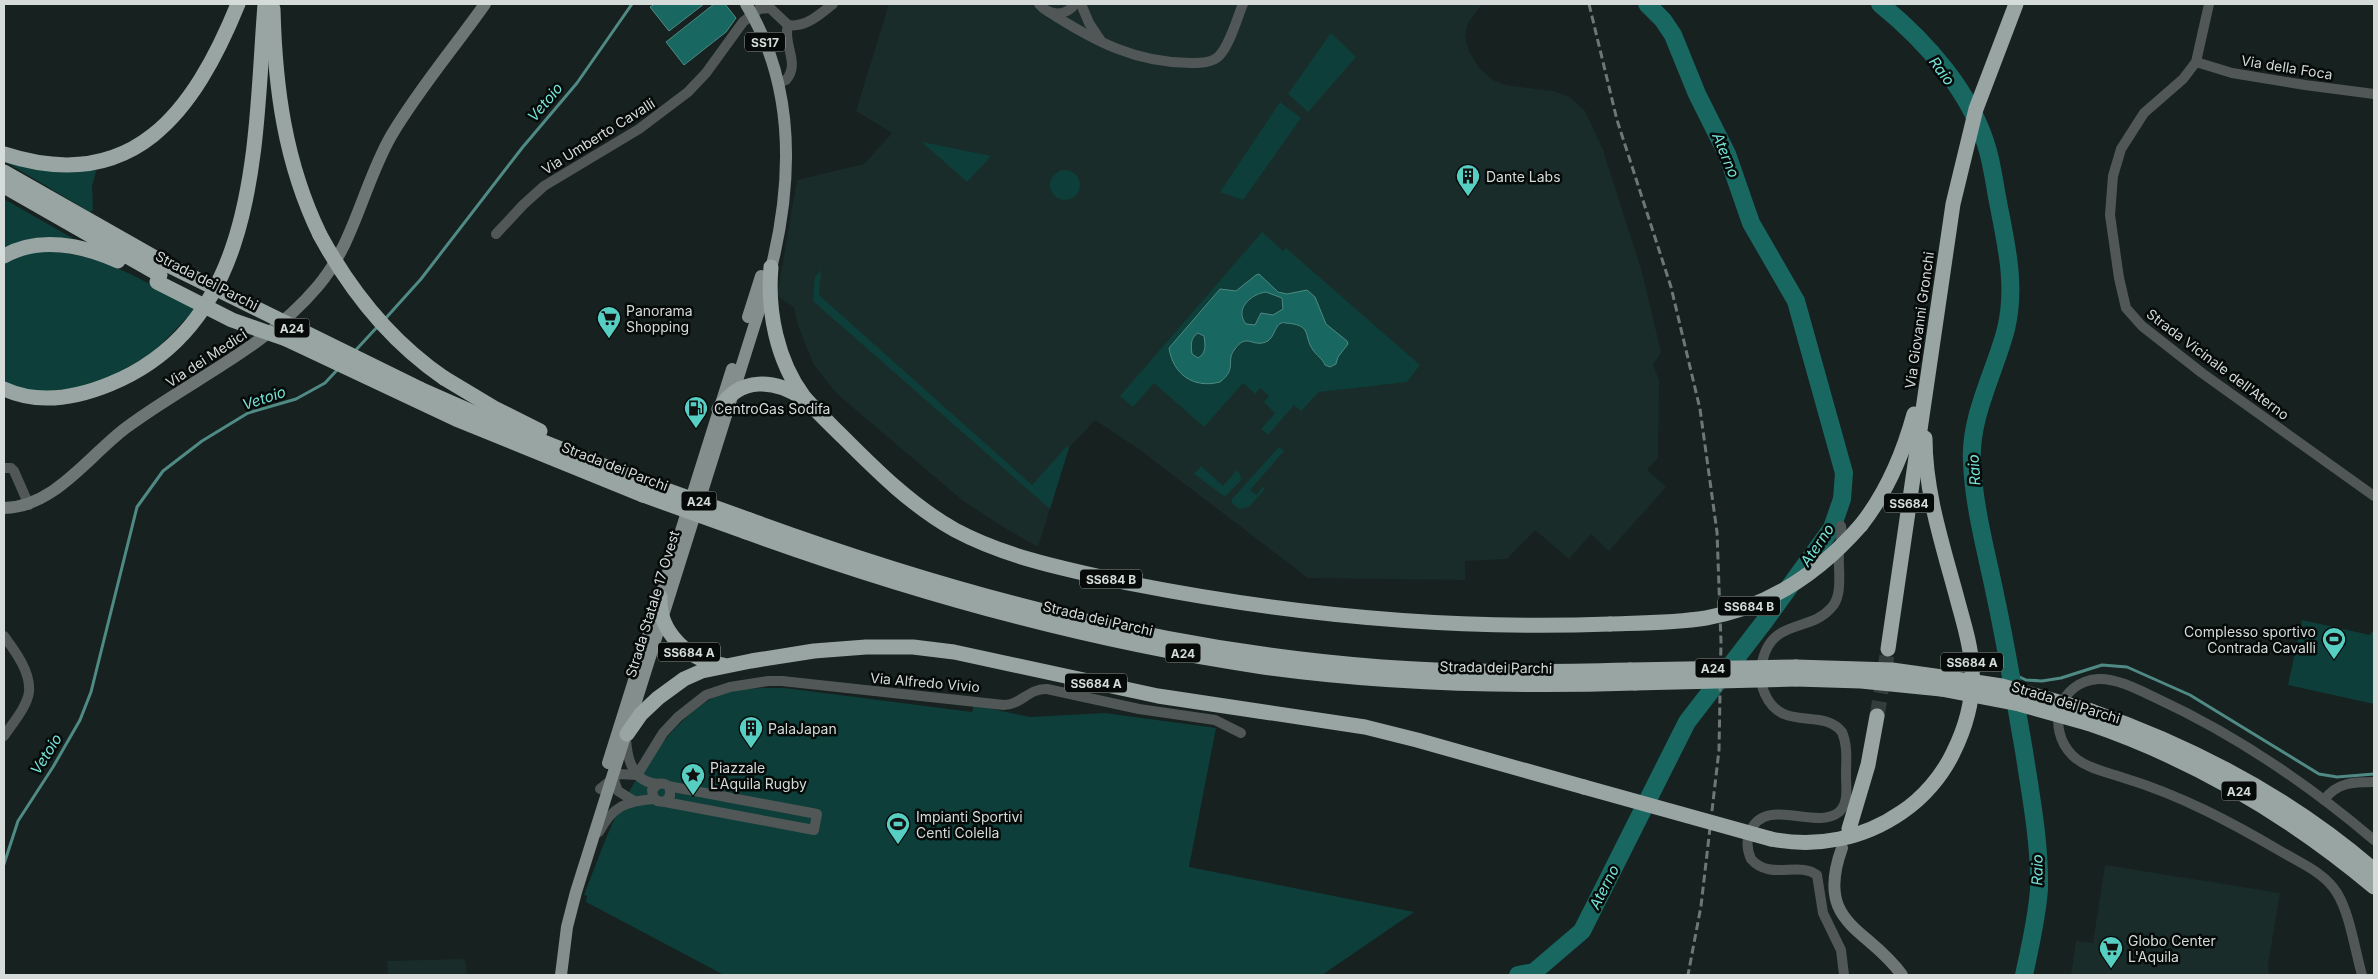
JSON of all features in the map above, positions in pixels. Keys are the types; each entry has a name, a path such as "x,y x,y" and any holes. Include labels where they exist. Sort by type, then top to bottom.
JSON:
{"highway":[{"path":"4,154 36,163 76,165 110,159 150,138 169,122 200,82 220,46 238,4"},
{"path":"6,389 42,398 65,397 96,390 118,381 156,358 172,345 188,330 212,295 222,278 237,240 248,189 265,4"},
{"path":"273,4 275,67 282,122 293,169 309,213 344,277 378,320 416,357 444,378 510,417 590,452 645,489"},
{"name":"Via Giovanni Gronchi","path":"1888,649 1949,226 1969,133 1996,53 2016,4"},
{"name":"Strada dei Parchi","path":"4,172 161,274 417,394"},
{"name":"Strada dei Parchi","path":"4,186 161,274 286,339 645,489 884,578 975,605 1084,634 1239,663 1344,676 1442,683 1512,685 1632,677 1892,670 1942,683 2032,694 2089,717 2236,789 2315,840 2374,887"},
{"path":"4,256 24,248 68,246 161,274"},
{"name":"SS684 B","path":"771,267 771,302 780,350 795,384 811,405 872,466 924,511 972,538 1047,564 1189,594 1315,613 1392,620 1479,625 1544,626 1701,619 1755,603 1779,592 1812,572 1836,552 1861,525 1881,497 1900,457 1930,357"},
{"name":"SS684 A","path":"626,734 648,708 676,684 695,674 730,664 848,648 899,646 934,649 1158,696 1365,727 1771,839 1803,843 1832,841 1858,834 1890,820 1913,804 1934,783 1952,755 1962,732 1970,699 1972,668 1968,640 1938,524 1927,470 1925,434 1930,357"},
{"name":"SS684 B","path":"719,408 733,393 753,385 771,384 790,391 811,405"},
{"name":"SS684 A","path":"660,597 663,619 671,634 686,650 708,662 730,664"},
{"path":"1848,829 1868,764 1878,716"},
{"name":"Strada dei Parchi","path":"2089,717 2168,741 2236,775 2316,825 2374,870"}],"main road":[{"name":"Strada Statale 17 Ovest","path":"561,975 568,922 733,393 771,267 782,218 787,184 787,141 780,88 765,43 750,9"},
{"name":"Strada Statale 17 Ovest","path":"552,975 562,913 762,270 774,223 781,171 780,88"}],"street":[{"name":"Via dei Medici","path":"4,508 29,505 58,487 127,427 252,347 275,330 317,287 328,274 352,229 390,137 485,4"},
{"path":"750,9 770,8 788,25 799,26 812,20 833,4"},
{"path":"1039,4 1105,46 1137,57 1158,61 1193,63 1211,61 1219,57 1224,50 1243,4"},
{"path":"1049,12 1062,13 1075,4"},
{"path":"1081,4 1093,30 1105,46"},
{"name":"Strada Vicinale dell'Aterno","path":"2209,4 2196,62 2183,79 2144,113 2121,149 2113,176 2110,215 2119,278 2126,308 2142,326 2202,373 2374,496"},
{"name":"Via Umberto Cavalli","path":"496,234 544,186 646,124 688,92 710,69 750,9"},
{"path":"780,88 791,72 792,57 786,37 788,25"},
{"name":"Via della Foca","path":"2196,62 2232,73 2305,86 2374,94"},
{"path":"4,468 11,468 14,471 29,505"},
{"path":"1841,526 1839,589 1835,603 1828,612 1814,621 1784,631 1776,637 1764,656 1761,677 1765,695 1780,713 1792,718 1829,723 1842,732 1846,746 1846,798 1839,811 1828,816 1780,814 1764,818 1751,830 1748,847 1751,859 1762,868 1779,871 1809,871 1817,875 1823,913 1840,950 1844,975"},
{"path":"4,636 25,669 29,692 25,703 4,736"},
{"path":"2362,975 2344,908 2329,881 2253,834 2202,807 2156,787 2083,763 2073,757 2061,739 2058,726 2066,694 2072,687 2085,681 2099,679 2114,681 2198,718 2238,741 2324,800 2374,840"},
{"name":"Via Alfredo Vivio","path":"637,775 668,727 698,700 720,689 768,681 1008,705 1017,702 1032,691 1047,689 1139,709 1215,720 1241,733"},
{"path":"626,734 628,755 637,775"},
{"path":"611,754 612,778 618,791 634,801"},
{"path":"590,848 610,814 618,807 634,801 654,798 660,802 814,830 817,814 663,785 649,782 637,775 624,773 612,778 600,789"},
{"path":"2324,800 2331,790 2345,783 2374,782"},
{"path":"654,798 652,790 663,785"},
{"path":"663,785 670,796 665,802"},
{"path":"1842,848 1835,875 1835,892 1840,910 1852,928 1887,957 1902,975"}],"shaded area":[{"path":"889,4 1482,4 1468,23 1465,36 1469,51 1479,68 1493,80 1505,85 1553,91 1570,97 1585,111 1603,150 1642,272 1661,352 1653,365 1659,380 1658,458 1647,470 1666,487 1609,551 1591,534 1569,559 1535,530 1507,559 1465,561 1465,580 1308,578 1140,450 1095,420 1069,448 1038,547 1003,527 962,500 837,394 814,365 798,326 794,307 777,296 797,180 864,164 892,133 856,111"},
{"path":"2105,865 2280,893 2268,965 2269,975 2071,975 2076,941 2093,943"},
{"path":"465,959 467,975 388,975 387,961"}],"green space":[{"path":"1331,33 1356,57 1308,112 1288,94"},
{"path":"1280,102 1301,118 1243,200 1220,192"},
{"path":"922,142 991,156 967,182"},
{"path":"4,161 27,167 62,171 97,168 92,186 93,210 90,212"},
{"path":"1065,170 1076,174 1080,185 1076,196 1065,200 1054,196 1050,185 1054,174"},
{"path":"4,199 81,243 4,251"},
{"path":"1262,232 1283,251 1286,248 1420,365 1407,382 1319,392 1301,411 1294,405 1268,435 1261,429 1275,413 1264,402 1269,396 1260,388 1255,394 1243,383 1204,427 1154,383 1133,407 1120,396","holes":["1251,278 1287,294 1307,290 1315,297 1326,324 1346,348 1338,357 1336,364 1325,365 1310,345 1305,330 1290,323 1279,324 1272,338 1267,342 1247,341 1241,344 1212,384 1169,348 1228,291 1244,286"]},
{"path":"45,251 67,253 105,263 141,279 195,309 153,353 94,386 32,393 4,382 4,263 22,255"},
{"path":"821,270 819,295 1032,485 1067,446 1069,448 1050,509 813,301 815,277"},
{"path":"1266,292 1282,298 1283,309 1273,315 1265,313 1255,325 1246,324 1242,313 1246,303 1260,293"},
{"path":"1198,333 1204,336 1205,345 1203,354 1198,358 1192,354 1191,345 1192,340"},
{"path":"1279,447 1284,451 1250,490 1256,495 1263,487 1265,489 1249,507 1239,509 1232,503 1232,499"},
{"path":"1201,466 1223,486 1237,470 1241,480 1224,496 1194,474"},
{"name":"Complesso sportivo Contrada Cavalli","path":"2302,620 2370,635 2374,629 2374,704 2288,685"},
{"name":"Impianti Sportivi Centi Colella","path":"759,688 785,688 972,712 974,705 1030,717 1105,713 1216,728 1189,867 1414,912 1322,975 724,975 586,902 587,896 584,895 625,798 646,764 672,732 701,705 717,696"}],"water":[{"path":"655,4 704,4 669,31 650,7"},
{"path":"714,4 725,4 736,18 726,32 684,65 666,42"},
{"path":"1259,274 1278,292 1287,294 1307,290 1315,297 1326,324 1347,341 1348,344 1338,357 1336,364 1330,367 1325,365 1313,350 1306,332 1300,326 1281,323 1270,339 1265,342 1242,342 1232,353 1229,373 1220,382 1201,383 1186,377 1175,365 1169,348 1220,289 1236,291","holes":["1266,292 1282,298 1283,309 1273,315 1261,313 1255,325 1246,324 1242,313 1246,303 1260,293","1198,333 1204,336 1205,345 1203,354 1198,358 1192,354 1191,345 1192,340"]}],"waterway":[{"name":"Vetoio","path":"385,319 421,279 522,148 577,83 632,4"},
{"name":"Aterno","path":"1518,975 1534,972 1582,931 1687,722 1764,622 1832,528 1842,499 1844,473 1796,301 1751,223 1727,154 1697,94 1673,35 1663,20 1647,4"},
{"name":"Raio","path":"1880,4 1930,51 1959,89 1971,109 1981,130 1990,158 2007,253 2010,283 2009,313 2006,329 1974,429 1972,463 1978,514 2011,675 2037,837 2038,900 2024,975"},
{"name":"Vetoio","path":"354,352 379,325"},
{"name":"Vetoio","path":"4,864 18,821 53,767 80,720 91,692 137,507 163,471 202,441 248,413 296,399 325,383 338,369"},
{"path":"2011,673 2026,680 2042,681 2061,678 2102,665 2127,667 2190,695 2319,774 2337,777 2374,774"}],"tunnel":[{"path":"1877,716 1888,649"}],"railway":[{"path":"1589,4 1617,120 1671,287 1700,409 1717,532 1721,642 1719,750 1701,906 1688,975"}],"place":[{"name":"Dante Labs","path":"1468,197"},
{"name":"Panorama Shopping","path":"609,339"},
{"name":"CentroGas Sodifa","path":"696,429"},
{"name":"Complesso sportivo Contrada Cavalli","path":"2334,660"},
{"name":"PalaJapan","path":"751,749"},
{"name":"Piazzale L'Aquila Rugby","path":"693,796"},
{"name":"Impianti Sportivi Centi Colella","path":"898,845"},
{"name":"Globo Center L'Aquila","path":"2111,969"}]}
